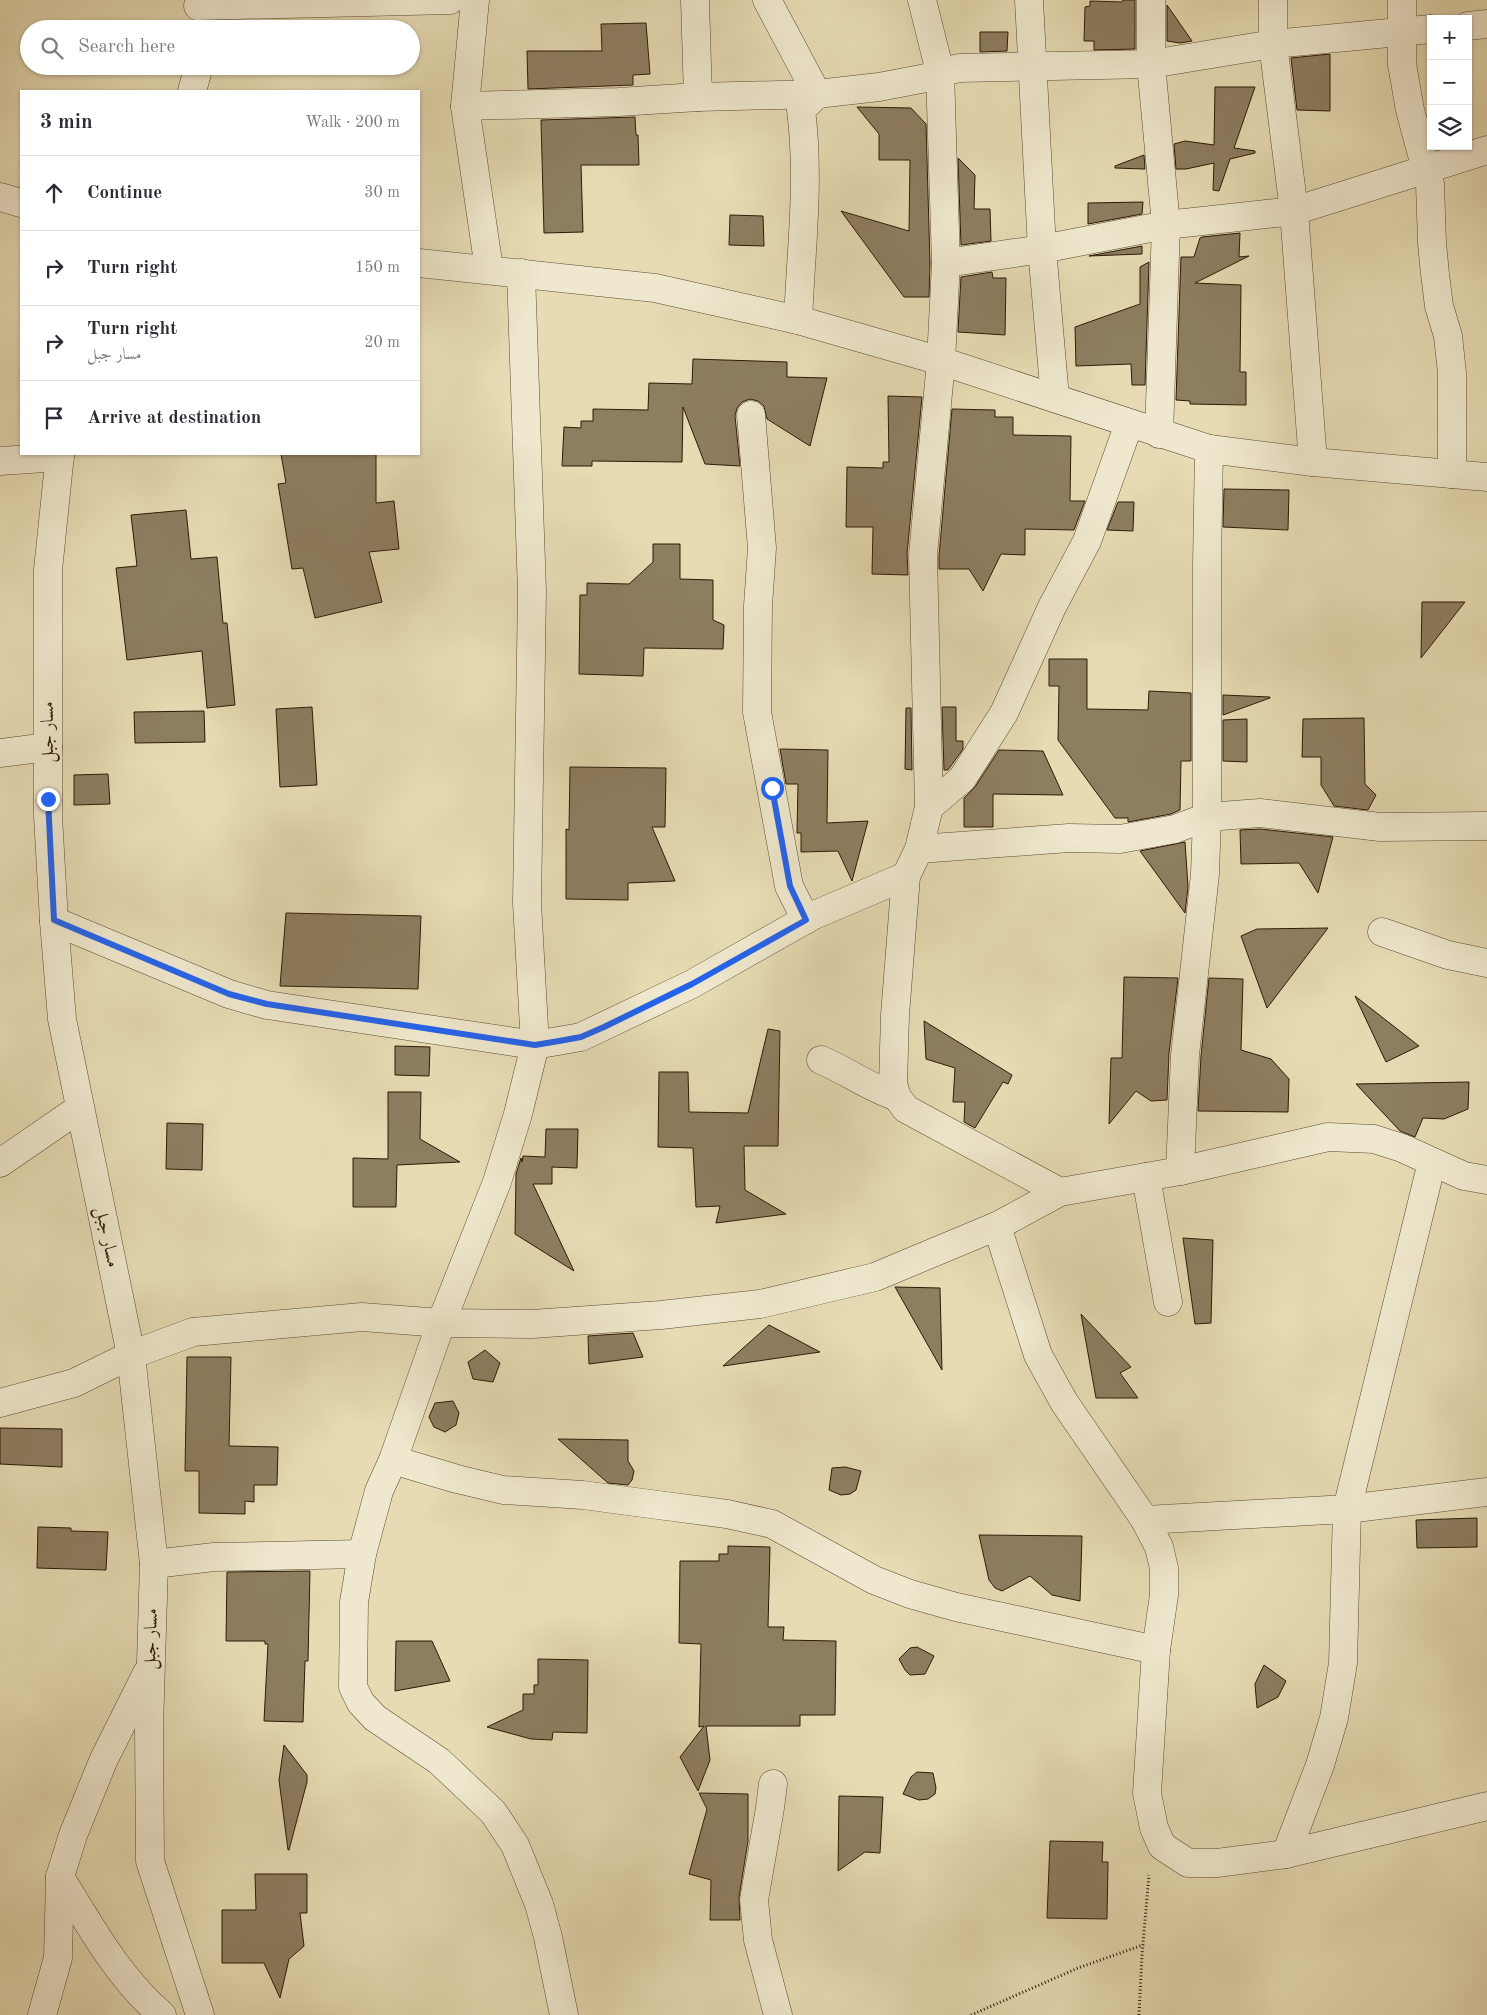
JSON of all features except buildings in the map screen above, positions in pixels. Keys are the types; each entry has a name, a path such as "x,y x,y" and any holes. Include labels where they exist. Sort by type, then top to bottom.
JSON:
{"street":[{"path":"199,12 450,0"},
{"path":"476,0 465,106 488,269"},
{"path":"695,0 698,97"},
{"path":"767,0 817,94"},
{"path":"896,1097 893,1084 895,1015 906,876 919,849 929,807 922,555 941,361 946,263 940,72 922,0"},
{"path":"1029,0 1042,249 1055,398"},
{"path":"1151,0 1151,64 1166,225 1159,434"},
{"path":"1273,0 1273,44 1294,211 1313,462"},
{"path":"1402,0 1402,64 1410,110 1430,184 1435,274 1440,306 1448,336 1452,373 1452,474"},
{"path":"1472,26 1487,24"},
{"path":"465,106 817,94 879,87 926,78 940,72 960,68 1151,64 1273,44 1427,30"},
{"path":"192,90 196,75"},
{"path":"798,320 805,173 801,110 817,94"},
{"path":"946,263 1042,249 1166,225 1294,211 1487,150"},
{"path":"0,197 20,203"},
{"path":"420,263 655,288 798,320 941,361 1209,449 1313,462 1487,477"},
{"path":"521,273 532,592 527,903 535,1045 518,1114 497,1182 441,1323 394,1460 379,1490 362,1554 354,1602 353,1687 361,1703 375,1718 439,1761 493,1812 515,1845 539,1904 548,1937 564,2015"},
{"path":"751,415 762,548 758,606 756,712 790,886 806,920"},
{"path":"929,807 962,779 1004,713 1052,607 1086,541 1129,424"},
{"path":"1180,1172 1185,1055 1205,874 1209,449"},
{"path":"0,461 60,455"},
{"name":"مسار جبل","path":"60,455 48,570 48,816 62,1019 131,1355 154,1564 150,1667 150,1861 200,2015"},
{"path":"0,753 48,747"},
{"path":"919,849 1069,838 1120,839 1175,829 1207,817 1260,813 1380,828 1487,826"},
{"path":"54,920 229,994 267,1004 535,1045 581,1037 604,1027 692,984 806,920 906,876"},
{"path":"1382,932 1448,955 1487,963"},
{"path":"821,1060 842,1069 879,1091 896,1097 906,1108 924,1120 1060,1192"},
{"path":"0,1163 80,1108"},
{"path":"0,1403 74,1383 131,1355 193,1332 362,1317 441,1323 532,1324 661,1315 760,1304 874,1277 997,1226 1060,1192 1180,1172 1328,1137 1374,1140 1402,1148 1464,1176 1487,1180"},
{"path":"1286,1854 1320,1765 1334,1718 1343,1662 1347,1509 1432,1162"},
{"path":"1146,1178 1168,1302"},
{"path":"997,1226 1038,1355 1064,1402 1146,1520 1158,1547 1164,1568 1164,1595 1156,1650 1147,1793 1154,1828 1162,1846 1188,1863 1217,1863 1286,1854 1487,1806"},
{"path":"394,1460 502,1490 583,1495 727,1514 772,1524 874,1580 910,1594 956,1607 1156,1650"},
{"path":"1146,1520 1347,1509 1487,1492"},
{"path":"154,1564 214,1557 362,1554"},
{"path":"42,2015 58,1958 60,1877 73,1835 104,1759 150,1667"},
{"path":"773,1784 754,1900 758,1940 778,2015"},
{"path":"60,1877 100,1942 148,2003 162,2015"}],"path":[{"path":"1139,2015 1143,1945 1154,1828"},
{"path":"971,2015 1078,1968 1143,1945"}],"route":[{"path":"48,799 54,920 229,994 267,1004 535,1045 581,1037 604,1027 692,984 806,920 790,886 772,788"}]}
